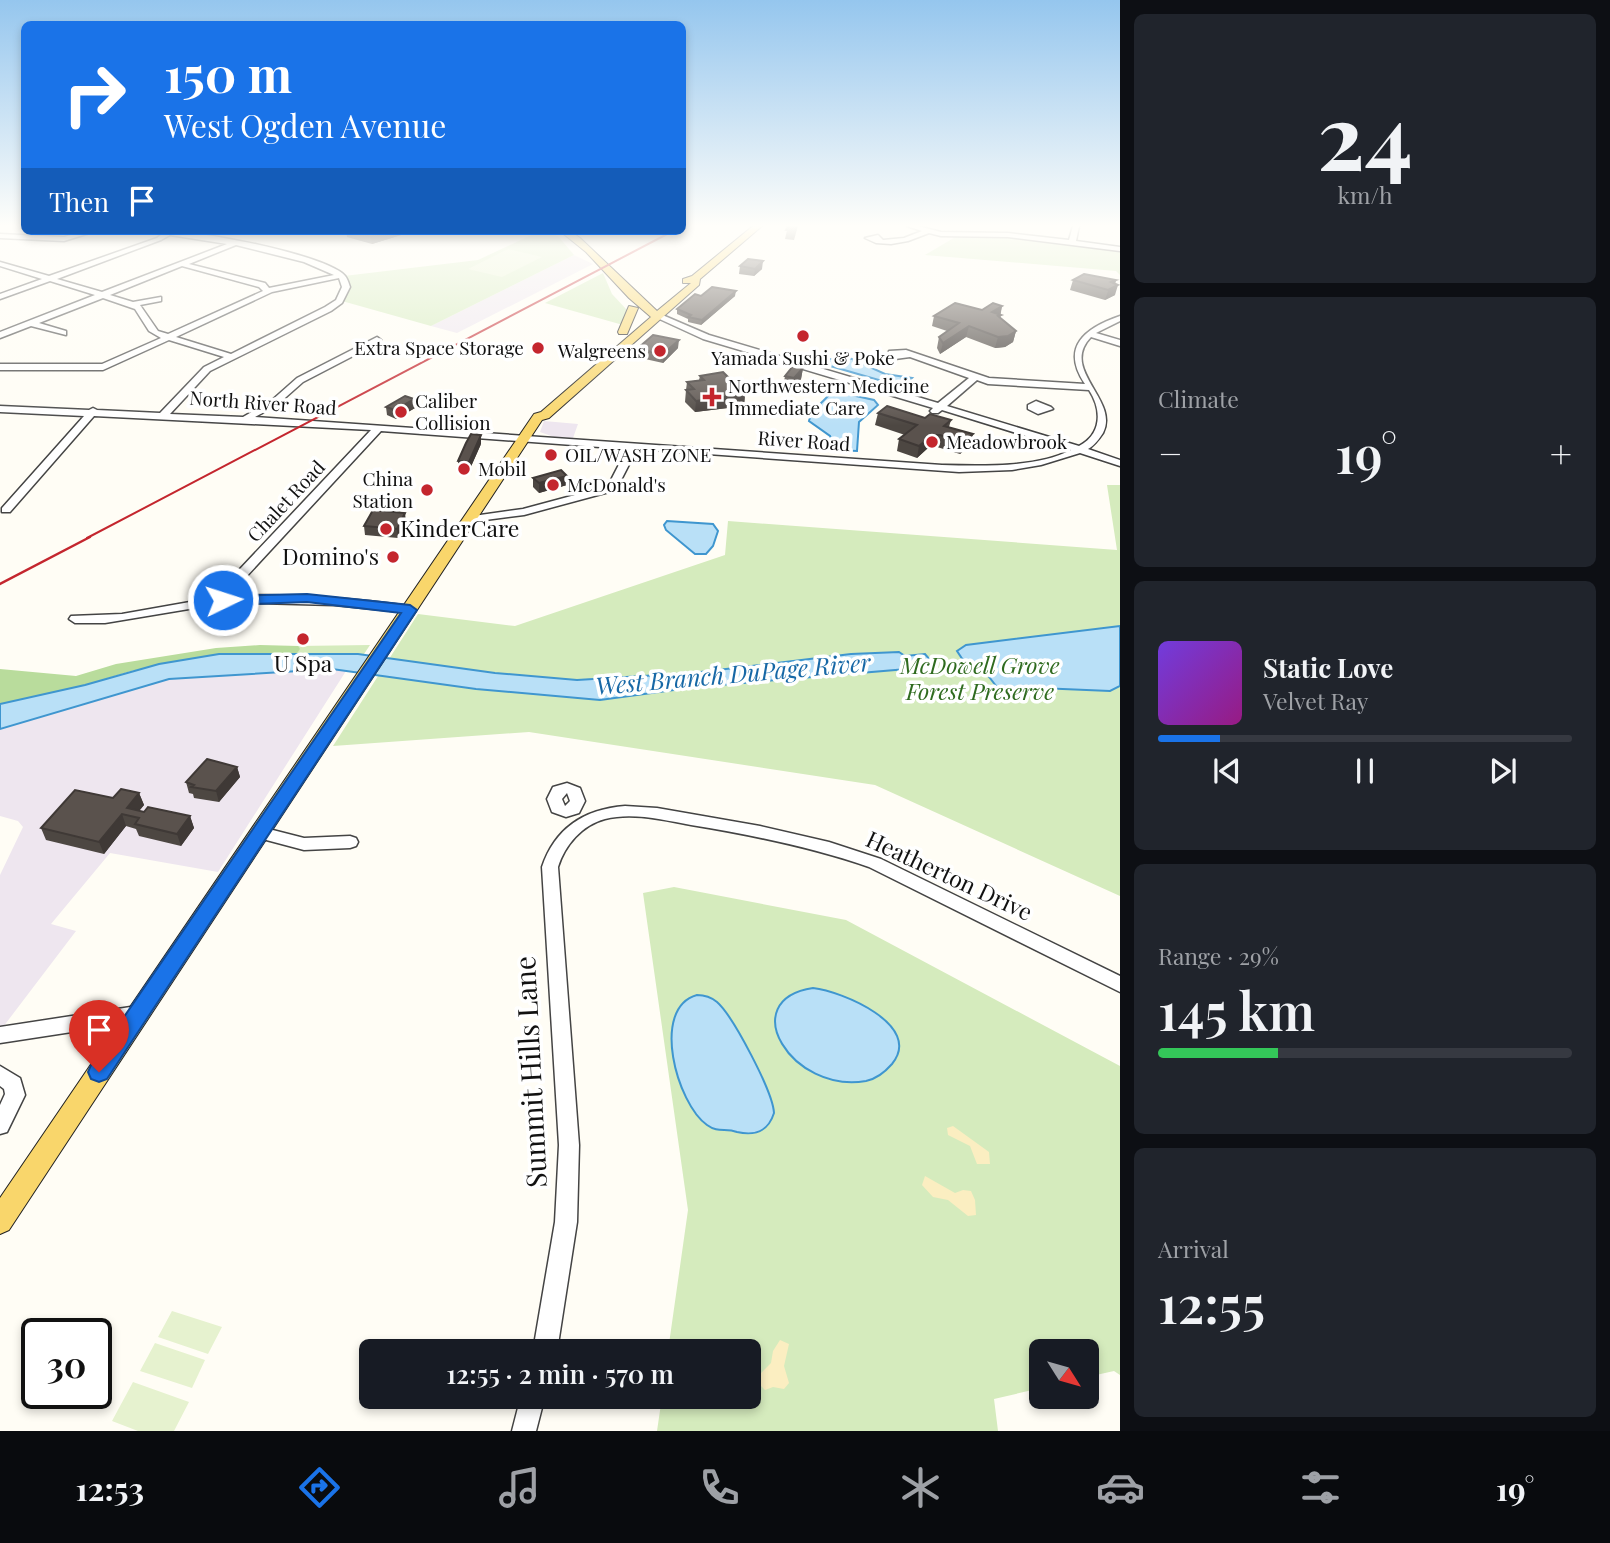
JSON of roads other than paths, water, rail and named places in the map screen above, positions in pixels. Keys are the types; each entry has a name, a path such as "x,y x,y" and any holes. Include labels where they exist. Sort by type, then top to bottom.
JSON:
{"main road":[{"path":"619,293 633,308 651,316"},
{"path":"627,293 651,316"},
{"path":"0,1221 538,417 545,415 628,334 683,293"},
{"path":"538,417 533,414 547,396 600,351 628,334 633,308"}],"street":[{"path":"96,293 133,303 146,313 152,331 230,356"},
{"path":"0,335 109,293"},
{"path":"0,367 104,369 260,298 266,293"},
{"path":"164,414 200,374 230,356 334,305 343,293"},
{"path":"133,303 158,299"},
{"path":"651,316 670,329"},
{"path":"651,316 706,337 937,409"},
{"path":"1079,451 1098,434 1104,422 1103,406 1082,372 1078,358 1080,345 1090,334 1120,318"},
{"path":"31,323 63,333"},
{"path":"628,334 653,327 670,329 937,409 1062,443 1066,447 1120,463"},
{"path":"1090,334 1120,343"},
{"path":"245,419 274,403 300,380 377,340"},
{"path":"908,355 974,378 1040,386 1092,387"},
{"path":"937,409 974,378"},
{"path":"1040,386 1047,400 1045,405"},
{"name":"North River Road","path":"0,409 164,414 524,438"},
{"path":"6,510 93,411"},
{"name":"Chalet Road","path":"223,600 236,580 378,428"},
{"name":"River Road","path":"524,438 973,470 1032,465 1079,451"},
{"path":"470,519 512,514 609,488 634,445"},
{"path":"484,498 512,514"},
{"path":"75,619 97,620 223,600 307,598 410,610"},
{"name":"Heatherton Drive","path":"581,814 642,811 741,827 841,851 875,863 1120,984"},
{"name":"Summit Hills Lane","path":"547,1339 563,1246 569,1156 550,867 565,837 581,814"},
{"path":"261,832 304,844 350,842"},
{"path":"0,1035 137,1014"},
{"path":"0,1075 13,1084 15,1095 0,1125"},
{"path":"524,1431 530,1409"}],"water":[{"path":"811,355 835,360 850,358 885,374 912,378 904,385 896,385 806,359"},
{"path":"833,391 874,400 878,405 859,422 857,451 835,450 830,436 809,421 811,413"},
{"path":"667,521 713,524 718,531 713,546 706,554 695,554 666,530 664,525"},
{"path":"1120,626 1120,686 1110,691 1039,688 1000,691 979,664 963,660 957,651 966,645"},
{"name":"West Branch DuPage River","path":"899,652 905,656 925,654 931,661 911,664 907,669 696,687 600,700 476,689 332,669 169,679 0,729 0,704 85,685 159,664 219,654 358,654 495,673 577,680 692,673 851,654"},
{"path":"813,988 859,1003 888,1024 897,1036 899,1050 886,1070 866,1081 839,1081 815,1074 796,1060 782,1044 776,1026 778,1009 790,996"},
{"path":"697,995 712,999 724,1010 760,1072 774,1113 768,1125 760,1131 744,1133 711,1127 696,1114 686,1098 673,1057 672,1036 675,1018 683,1003"}],"railway":[{"path":"87,538 555,293"},
{"path":"0,584 90,537"}],"place":[{"name":"Yamada Sushi & Poke","path":"803,336"},
{"name":"Extra Space Storage","path":"538,348"},
{"name":"Walgreens","path":"660,351"},
{"name":"Northwestern Medicine Immediate Care","path":"712,397"},
{"name":"Caliber Collision","path":"401,412"},
{"name":"Meadowbrook","path":"932,442"},
{"name":"OIL/WASH ZONE","path":"551,455"},
{"name":"Mobil","path":"464,469"},
{"name":"McDonald's","path":"553,485"},
{"name":"China Station","path":"427,490"},
{"name":"KinderCare","path":"386,529"},
{"name":"Domino's","path":"393,557"},
{"name":"U Spa","path":"303,639"}],"park label":[{"name":"McDowell Grove Forest Preserve","path":"980,679"}]}
